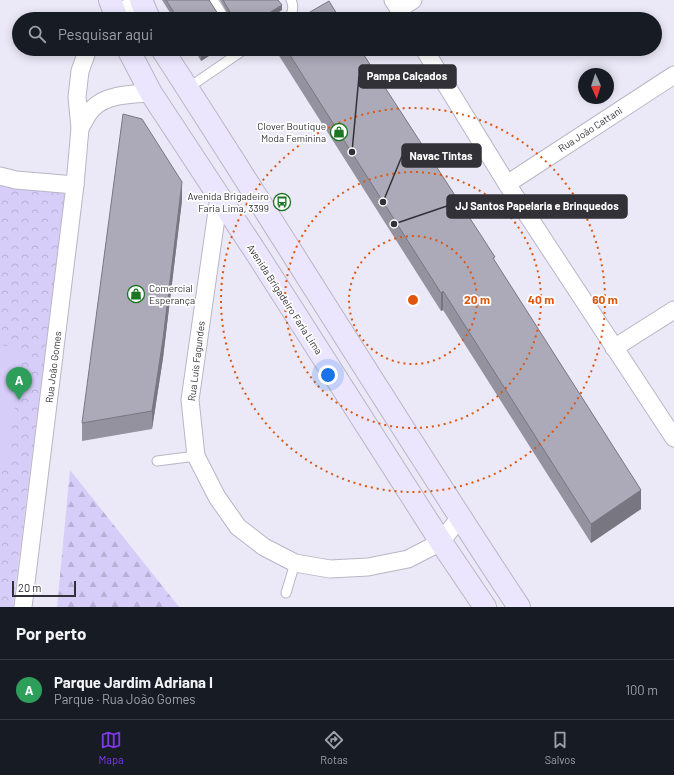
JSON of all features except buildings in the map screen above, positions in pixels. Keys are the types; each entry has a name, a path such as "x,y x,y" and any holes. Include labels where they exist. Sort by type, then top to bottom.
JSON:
{"main road":[{"name":"Avenida Brigadeiro Faria Lima","path":"132,56 151,93 485,607"},
{"path":"167,56 460,517 520,607"}],"street":[{"path":"399,9 414,0"},
{"path":"118,12 144,7"},
{"name":"Rua João Gomes","path":"23,607 75,185 80,128 77,97 80,71 85,56"},
{"path":"428,56 507,184 674,438"},
{"name":"Rua João Cattani","path":"507,184 674,75"},
{"name":"Rua João Gomes","path":"80,128 92,108 108,99 127,94 151,93"},
{"path":"0,176 16,180 75,185"},
{"name":"Rua Luís Fagundes","path":"219,197 190,400 196,456 217,497 238,527 264,548 295,563 330,569 368,566 408,559 442,542 460,517"},
{"path":"614,348 674,310"}],"lane":[{"path":"213,0 221,12"},
{"path":"290,0 292,3 292,12"},
{"path":"188,88 234,56"},
{"path":"157,461 196,456"},
{"path":"286,592 295,563"}],"green space":[{"path":"0,169 65,193 13,607 0,607"},
{"path":"0,345 22,348 8,461 0,461"},
{"path":"70,470 179,607 57,607"}],"place":[{"name":"Clover Boutique Moda Feminina","path":"339,132"},
{"name":"Pampa Calçados","path":"352,152"},
{"name":"Avenida Brigadeiro Faria Lima, 3399","path":"282,202"},
{"name":"Navac Tintas","path":"383,202"},
{"name":"JJ Santos Papelaria e Brinquedos","path":"394,224"},
{"name":"Comercial Esperança","path":"136,294"},
{"name":"Parque Jardim Adriana I","path":"19,400"}]}
